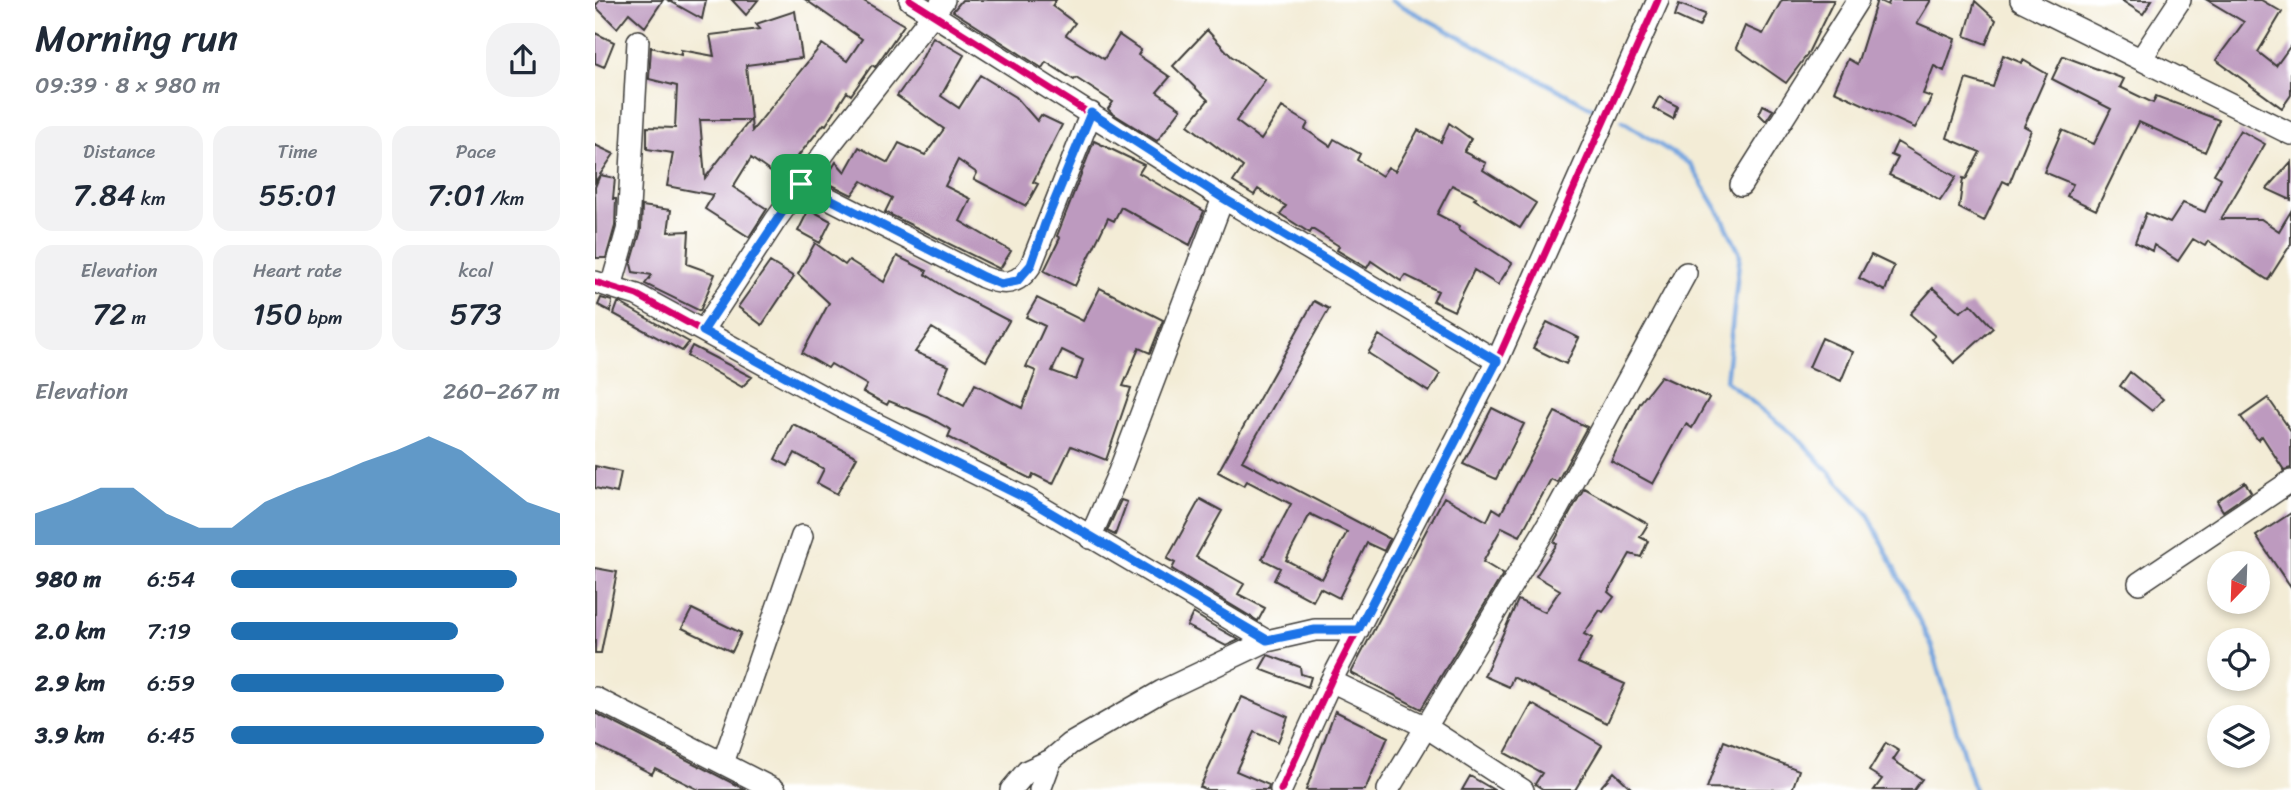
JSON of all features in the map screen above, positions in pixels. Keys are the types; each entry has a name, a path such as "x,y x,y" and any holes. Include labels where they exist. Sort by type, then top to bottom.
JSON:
{"street":[{"path":"910,0 939,7 1091,113 1223,198 1497,361"},
{"path":"1281,790 1331,681 1497,361 1658,0"},
{"path":"1741,185 1858,0"},
{"path":"2021,0 2291,134"},
{"path":"2141,59 2180,0"},
{"path":"703,331 801,184 939,7"},
{"path":"638,41 628,227 603,284 637,295 842,407 1029,500 1267,640"},
{"path":"801,184 983,277 1001,284 1017,281 1031,265 1091,113"},
{"path":"1090,538 1119,472 1223,198"},
{"path":"1388,790 1558,508 1686,273"},
{"path":"2139,583 2291,481"},
{"path":"723,763 803,536"},
{"path":"1011,790 1027,771 1051,760 1070,744 1119,714 1267,640 1315,630 1358,630"},
{"path":"1331,681 1426,727 1523,790"},
{"path":"595,698 775,790"},
{"path":"1040,790 1051,760"}],"building":[{"path":"600,0 663,0 645,27 629,13 617,28 595,6"},
{"path":"668,0 706,0 702,19"},
{"path":"732,0 758,0 746,15"},
{"path":"806,0 862,0 904,25 875,67 872,65 851,95 847,92 826,125 824,124 798,156 801,158 786,183 751,158 733,187 767,209 749,237 705,209 713,195 667,186 673,153 647,149 647,127 675,128 677,86 649,79 651,47 681,55 681,50 714,56 710,35 760,29 756,24 795,11 802,58 746,65 752,131 822,44 847,61 862,39","holes":["700,120 750,120 705,178"]},
{"path":"962,0 1056,0 1052,6 1075,23 1066,35 1104,59 1119,35 1141,50 1138,55 1170,77 1157,92 1181,109 1157,141 1112,113 1108,109 1113,102 1076,78 1074,80 1046,62 1042,68 953,11"},
{"path":"1782,0 1834,0 1807,55 1786,83 1736,48 1745,26 1763,34"},
{"path":"1877,0 1888,5 1890,0 1931,0 1917,23 1955,39 1944,71 1934,66 1923,94 1932,97 1915,128 1834,91 1848,59 1857,64"},
{"path":"2121,0 2152,0 2143,14"},
{"path":"2207,0 2261,0 2282,12 2258,52 2276,66 2291,45 2291,95 2282,108 2216,60 2244,22"},
{"path":"1975,1 1996,20 1986,44 1965,36"},
{"path":"1679,4 1705,14 1699,27 1675,16"},
{"path":"1207,30 1231,56 1265,80 1236,121 1261,140 1282,107 1308,123 1305,129 1330,146 1334,139 1360,154 1357,160 1382,176 1388,167 1395,171 1418,130 1441,142 1449,123 1471,139 1464,152 1486,163 1483,170 1536,203 1520,228 1474,199 1476,197 1452,185 1437,214 1460,226 1459,229 1512,263 1498,285 1474,270 1454,311 1433,301 1438,291 1405,275 1401,281 1371,261 1367,268 1337,250 1339,246 1312,229 1310,233 1280,214 1286,206 1258,189 1254,195 1233,182 1243,167 1188,125 1208,100 1173,66"},
{"path":"595,33 614,42 604,67 595,63"},
{"path":"933,37 964,55 941,96 959,108 980,75 1016,97 1037,121 1041,115 1062,125 1033,182 1038,184 1026,206 974,179 977,173 958,160 945,186 971,199 960,221 1011,251 1000,269 885,212 892,198 862,181 852,195 824,181 836,162 845,172 859,147 888,163 899,143 925,155 944,129 897,96 917,68"},
{"path":"2003,55 2022,63 2023,60 2047,74 2024,126 2031,130 2009,184 2003,181 1984,221 1959,208 1963,178 1966,179 1980,152 1947,138 1966,79 1993,87"},
{"path":"2063,56 2124,79 2120,87 2153,103 2156,96 2219,120 2205,152 2139,122 2096,210 2067,196 2073,184 2044,172 2062,130 2094,144 2111,109 2052,79"},
{"path":"1659,97 1677,106 1673,119 1653,108"},
{"path":"1763,105 1773,110 1766,121 1759,114"},
{"path":"2240,130 2265,144 2221,219 2261,219 2279,231 2291,211 2291,244 2268,280 2208,241 2205,246 2193,239 2178,261 2154,245 2152,251 2135,242 2146,213 2170,223 2183,203 2205,212 2221,178 2214,174"},
{"path":"1094,141 1144,165 1139,173 1204,211 1190,245 1121,207 1114,221 1108,218 1075,286 1044,271 1060,238 1057,236"},
{"path":"1897,142 1956,177 1940,201 1889,175 1898,158 1891,155"},
{"path":"595,145 614,154 595,182"},
{"path":"2291,162 2291,200 2267,189"},
{"path":"600,175 615,178 615,226 606,258 596,258 595,187"},
{"path":"642,206 671,210 668,232 689,231 687,264 715,274 700,311 645,284 652,275 633,272 631,264 641,230"},
{"path":"809,209 831,221 820,243 798,231"},
{"path":"815,243 845,265 849,260 884,282 897,256 927,271 925,274 953,292 1009,321 986,361 932,328 915,352 949,366 938,392 964,406 975,384 1022,408 1036,371 1026,367 1045,326 1026,317 1037,298 1083,321 1100,288 1163,320 1150,353 1139,348 1123,386 1131,388 1106,460 1071,446 1053,484 1033,474 1031,479 948,437 951,430 889,401 887,405 863,392 867,385 831,364 828,368 802,353 829,303 798,274","holes":["1062,350 1083,360 1076,380 1052,371"]},
{"path":"1871,255 1894,266 1885,291 1859,278"},
{"path":"770,262 794,277 762,325 738,307"},
{"path":"1933,288 1960,312 1971,304 1993,328 1954,363 1932,339 1935,336 1910,314"},
{"path":"601,298 612,301 611,312 598,305"},
{"path":"1314,301 1329,309 1242,461 1390,539 1384,551 1367,543 1339,598 1320,588 1313,601 1274,580 1280,568 1262,559 1291,504 1247,481 1244,486 1218,472","holes":["1310,514 1347,532 1322,579 1286,560"]},
{"path":"618,303 689,342 682,351 614,314"},
{"path":"1547,322 1579,338 1566,364 1533,348"},
{"path":"1379,335 1440,374 1429,392 1368,353"},
{"path":"1822,338 1853,352 1841,381 1809,367"},
{"path":"692,346 752,377 742,387 687,356"},
{"path":"2130,372 2163,399 2152,411 2120,386"},
{"path":"1661,376 1709,398 1692,428 1686,424 1653,484 1611,461 1640,403"},
{"path":"2268,398 2291,431 2291,468 2284,470 2262,436 2258,440 2241,417"},
{"path":"1492,408 1524,424 1496,479 1463,464"},
{"path":"1555,412 1587,427 1557,482 1551,479 1520,536 1502,527 1483,562 1503,574 1421,709 1351,673 1444,497 1487,521 1493,508 1501,513"},
{"path":"793,424 857,457 837,494 817,483 824,469 795,453 788,466 775,459"},
{"path":"595,466 621,472 617,493 595,488"},
{"path":"2245,482 2251,492 2223,511 2217,501"},
{"path":"1584,488 1648,524 1640,537 1648,541 1641,557 1630,554 1608,592 1614,597 1603,612 1600,610 1584,634 1592,638 1578,663 1625,684 1607,723 1513,677 1509,687 1484,676 1518,600 1545,612 1560,590 1536,576 1557,544 1554,542"},
{"path":"1200,499 1222,511 1196,557 1244,584 1238,594 1265,608 1258,621 1172,569 1175,563 1167,559"},
{"path":"1121,500 1127,502 1115,535 1107,531"},
{"path":"2291,513 2291,588 2270,557 2270,551 2266,551 2256,536"},
{"path":"595,568 617,572 601,653 595,653"},
{"path":"692,609 741,633 732,652 682,628"},
{"path":"1193,613 1239,640 1226,646 1187,626"},
{"path":"1268,655 1300,667 1301,674 1311,677 1308,687 1260,669"},
{"path":"1242,697 1288,717 1278,742 1254,732 1236,771 1269,785 1268,790 1207,790 1200,787"},
{"path":"1532,704 1602,745 1575,790 1544,790 1535,784 1542,773 1505,753"},
{"path":"1335,711 1388,737 1365,790 1306,790"},
{"path":"595,713 746,790 699,790 655,768 652,774 595,745"},
{"path":"1724,741 1799,770 1792,790 1707,788"},
{"path":"1886,743 1899,751 1893,760 1922,779 1914,790 1874,790 1882,779 1869,771"},
{"path":"1614,772 1633,790 1598,790"},
{"path":"1470,776 1494,790 1462,790"}],"waterway":[{"path":"1391,0 1598,111"},
{"path":"1622,121 1690,164 1722,217 1740,254 1726,381 1799,439 1868,514 1932,647 1974,790"}],"cycle path":[{"path":"910,0 1223,198 1497,361"},
{"path":"1281,790 1331,681 1497,361 1658,0"},
{"path":"595,282 637,295 842,407 1029,500 1267,641 1315,630 1358,630"}],"route":[{"path":"1091,113 1223,198 1497,361 1358,630 1315,630 1267,640 1029,500 842,407 703,331 801,184 983,277 1001,284 1017,281 1031,265 1091,113"}]}
